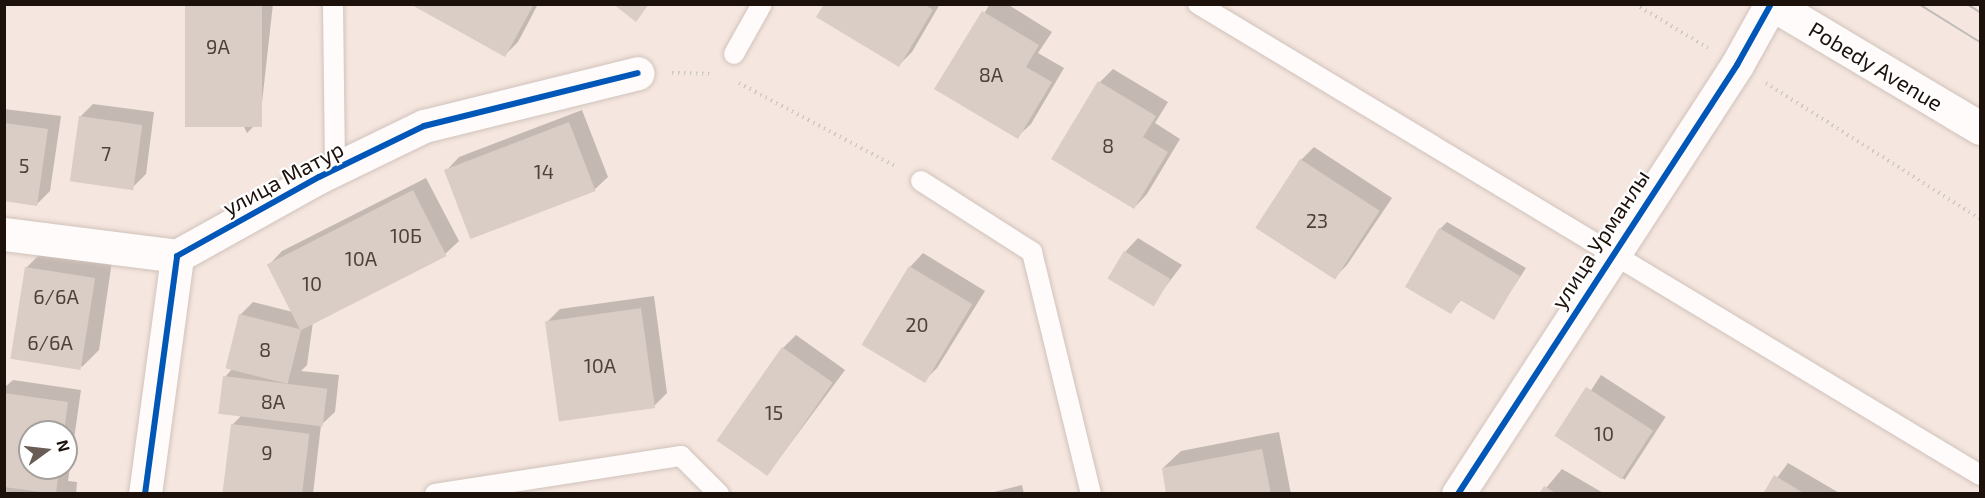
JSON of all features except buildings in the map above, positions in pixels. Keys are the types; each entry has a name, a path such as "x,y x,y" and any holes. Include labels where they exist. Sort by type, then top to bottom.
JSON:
{"street":[{"name":"улица Урманлы","path":"1458,494 1611,253 1737,65 1771,4"},
{"name":"Pobedy Avenue","path":"1771,4 1980,128"},
{"name":"улица Матур","path":"177,256 334,170 424,126 638,73"},
{"path":"4,234 177,256 146,494"}],"lane":[{"path":"333,4 334,170"},
{"path":"734,54 762,4"},
{"path":"1198,4 1980,475"},
{"path":"921,181 1032,252 1091,494"},
{"path":"435,494 681,456 719,494"}],"path":[{"path":"1635,4 1737,65 1980,219"},
{"path":"638,73 707,72 722,77"},
{"path":"732,81 751,87 921,181"}],"tram line":[{"path":"1919,4 1980,42"},
{"path":"1967,4 1980,12"}],"cycle path":[{"path":"1458,494 1737,65 1771,4"},
{"path":"145,494 177,256 319,177 424,126 638,73"}]}
